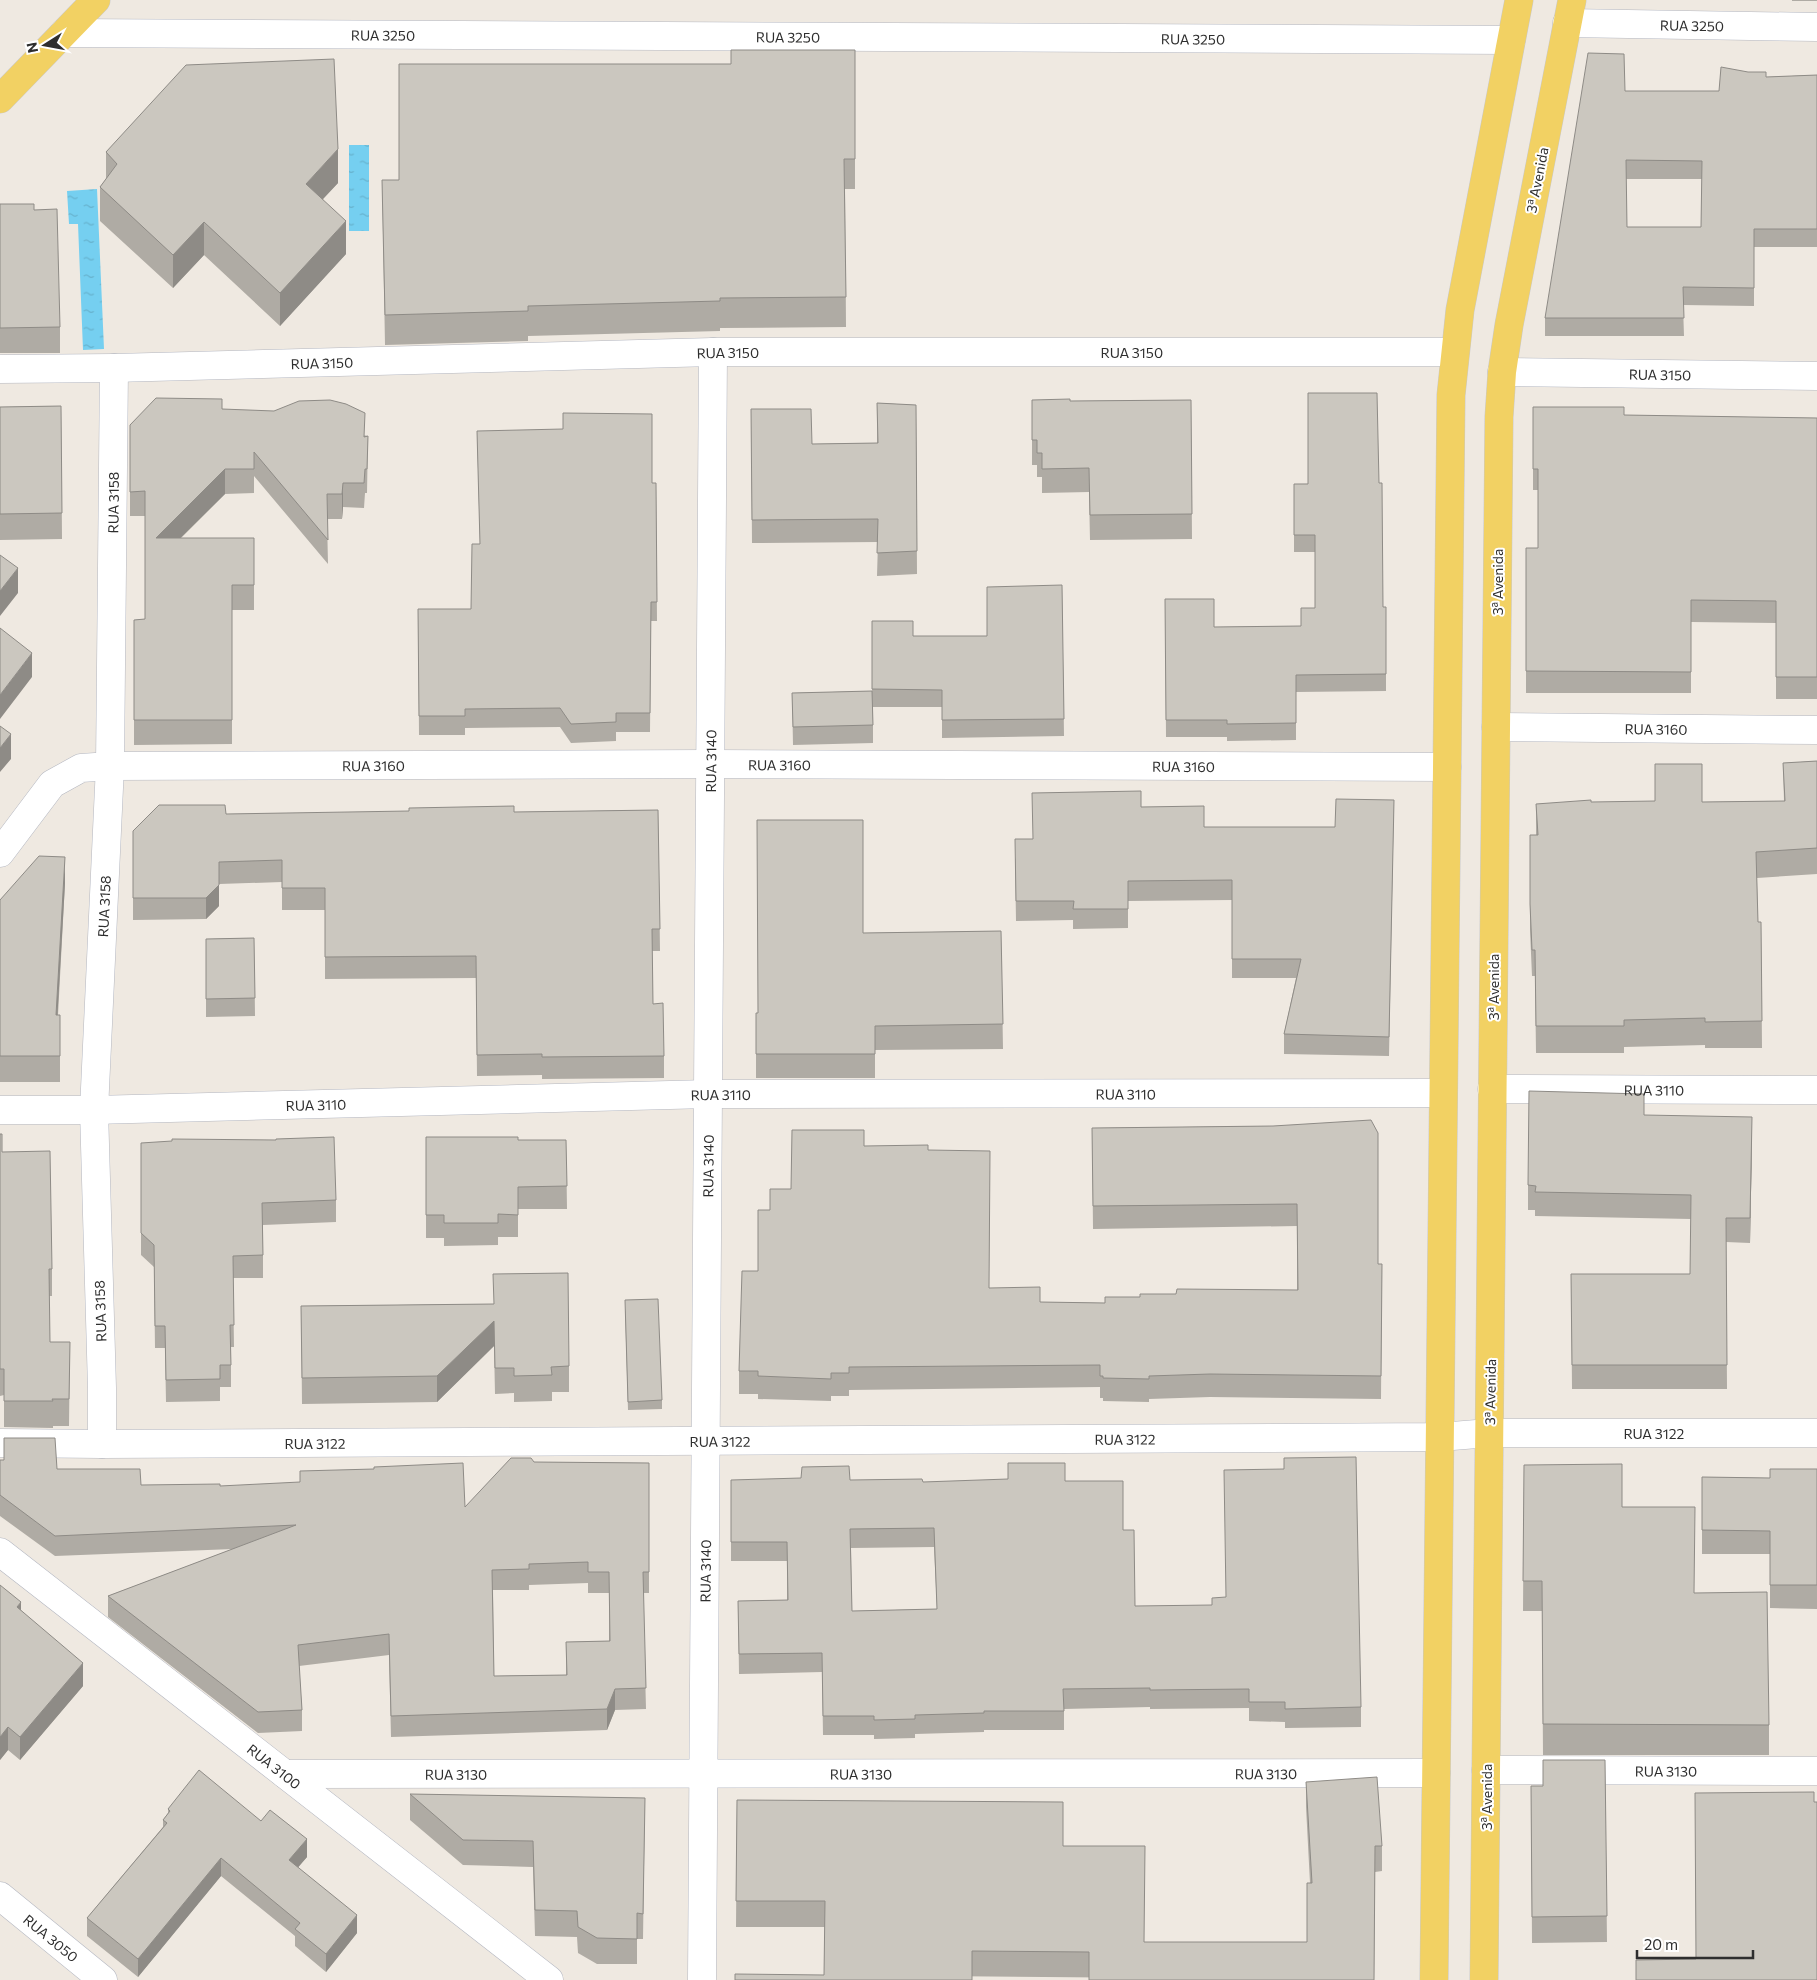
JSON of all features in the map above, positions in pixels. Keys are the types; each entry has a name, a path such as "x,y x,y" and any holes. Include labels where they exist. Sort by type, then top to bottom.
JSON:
{"main road":[{"path":"0,99 96,0"},
{"path":"1434,1980 1451,395 1454,352 1460,310 1519,0"},
{"name":"3ª Avenida","path":"1484,1980 1498,417 1509,325 1569,11"}],"street":[{"name":"RUA 3250","path":"1569,11 1817,27"},
{"name":"RUA 3250","path":"64,33 1511,40"},
{"name":"RUA 3150","path":"0,369 114,368 713,352 1454,352"},
{"name":"RUA 3140","path":"702,1980 713,352"},
{"name":"RUA 3158","path":"102,1444 94,1110 110,766 114,368"},
{"name":"RUA 3150","path":"1502,372 1817,376"},
{"name":"RUA 3160","path":"1496,727 1817,730"},
{"name":"RUA 3160","path":"0,853 52,784 81,768 110,766 710,764 1448,767"},
{"name":"RUA 3110","path":"1492,1089 1817,1090"},
{"name":"RUA 3110","path":"0,1110 94,1110 708,1094 1443,1092"},
{"name":"RUA 3122","path":"0,1443 1440,1437 1489,1433 1817,1433"},
{"name":"RUA 3100","path":"0,1552 550,1980"},
{"name":"RUA 3130","path":"1486,1770 1817,1771"},
{"name":"RUA 3130","path":"285,1774 1436,1773"},
{"name":"RUA 3050","path":"0,1896 103,1980"}],"water":[{"path":"349,145 369,145 369,231 349,231"},
{"path":"97,189 104,349 83,350 78,224 69,224 67,191"}],"building":[{"path":"731,50 855,50 855,159 844,159 846,297 720,298 720,301 528,306 528,311 385,315 382,180 399,180 399,64 731,64"},
{"path":"1588,53 1624,54 1625,91 1719,91 1721,67 1748,72 1766,72 1766,77 1817,75 1817,229 1754,229 1754,288 1683,287 1684,318 1545,318","holes":["1626,160 1702,161 1701,227 1627,227"]},
{"path":"334,59 338,149 306,184 346,221 280,293 204,222 173,255 100,187 117,164 106,152 186,65"},
{"path":"0,204 34,204 34,210 57,209 60,327 0,328"},
{"path":"1308,393 1377,393 1379,483 1382,483 1383,607 1386,607 1386,674 1296,675 1296,723 1227,724 1227,720 1166,720 1165,599 1214,599 1214,627 1301,626 1301,608 1315,608 1315,535 1294,535 1294,484 1308,484"},
{"path":"156,398 222,399 222,409 274,411 299,401 330,400 346,404 365,413 364,437 368,436 367,469 365,469 364,483 343,483 342,494 327,494 328,540 254,452 254,469 225,469 156,538 254,538 254,585 232,585 232,720 134,720 134,620 145,619 145,491 130,492 130,425"},
{"path":"1070,399 1070,401 1191,400 1192,514 1090,515 1089,468 1042,469 1042,453 1037,453 1037,440 1032,440 1032,400"},
{"path":"877,403 916,405 917,551 877,553 878,519 752,520 751,409 811,409 812,444 878,443"},
{"path":"61,406 62,513 0,514 0,407"},
{"path":"1533,407 1624,407 1624,415 1817,418 1817,677 1776,677 1776,601 1691,600 1691,672 1526,671 1526,548 1538,548 1538,469 1533,469"},
{"path":"563,413 652,414 652,483 656,483 657,602 651,602 650,713 616,713 616,722 571,724 560,708 465,709 465,716 419,716 418,609 471,609 472,544 480,544 477,431 563,429"},
{"path":"0,555 18,568 0,591"},
{"path":"1062,585 1064,719 942,720 942,690 872,689 872,621 913,621 913,636 987,636 987,587"},
{"path":"0,628 32,653 0,695"},
{"path":"872,691 873,725 793,727 792,693"},
{"path":"0,726 11,734 0,748"},
{"path":"1817,761 1817,848 1756,852 1758,922 1761,922 1762,1021 1705,1022 1705,1018 1624,1020 1624,1026 1536,1026 1535,950 1532,950 1530,904 1530,835 1538,835 1536,804 1591,800 1591,802 1655,801 1655,764 1702,764 1702,802 1785,801 1783,763"},
{"path":"1141,791 1141,807 1204,806 1204,827 1335,827 1336,799 1394,800 1389,1037 1284,1034 1301,959 1232,959 1232,880 1128,881 1128,909 1073,909 1074,901 1016,901 1015,839 1033,839 1032,793"},
{"path":"159,805 225,805 226,814 409,811 409,808 514,806 514,812 658,810 660,929 652,929 653,1004 663,1003 664,1056 542,1057 542,1054 477,1055 476,956 325,957 325,888 282,888 282,860 219,862 219,885 206,898 133,898 133,831"},
{"path":"757,820 863,820 863,933 1001,931 1003,1024 875,1026 875,1054 756,1054 756,1013 758,1013"},
{"path":"39,856 65,857 56,1015 60,1015 60,1056 0,1056 0,900"},
{"path":"254,938 255,998 206,999 206,939"},
{"path":"1529,1091 1644,1094 1644,1115 1752,1117 1750,1218 1726,1218 1727,1365 1572,1365 1571,1274 1690,1274 1691,1195 1535,1192 1536,1186 1528,1185"},
{"path":"1371,1120 1378,1133 1378,1264 1382,1264 1381,1376 1210,1374 1149,1376 1149,1379 1103,1378 1103,1376 1100,1376 1100,1365 849,1367 849,1373 831,1373 831,1379 758,1376 758,1371 739,1371 742,1271 758,1271 758,1210 770,1210 770,1189 791,1189 792,1130 864,1130 864,1146 928,1145 928,1150 990,1151 989,1288 1040,1287 1040,1302 1105,1303 1105,1297 1140,1297 1140,1294 1176,1294 1177,1289 1298,1290 1297,1204 1093,1206 1092,1128 1273,1126"},
{"path":"0,1134 2,1134 2,1152 50,1151 52,1269 49,1269 50,1342 70,1342 69,1399 52,1399 53,1401 4,1401 4,1369 0,1369"},
{"path":"334,1137 336,1200 262,1203 263,1255 233,1256 234,1325 230,1325 231,1365 220,1365 220,1379 166,1380 165,1326 155,1326 154,1245 141,1233 141,1143 172,1141 172,1139 276,1140"},
{"path":"426,1137 518,1137 518,1140 566,1140 567,1186 518,1187 518,1215 498,1214 498,1223 444,1223 444,1215 426,1215"},
{"path":"568,1273 569,1366 551,1367 552,1375 514,1376 514,1368 495,1368 494,1321 437,1376 302,1378 301,1306 494,1304 493,1274"},
{"path":"658,1299 662,1400 628,1402 625,1300"},
{"path":"4,1438 55,1438 57,1469 140,1469 141,1485 220,1484 220,1486 300,1482 300,1471 374,1469 374,1467 463,1463 465,1507 511,1458 531,1458 534,1462 649,1463 649,1572 643,1572 646,1688 615,1689 607,1709 391,1716 389,1634 298,1645 302,1710 258,1712 108,1596 296,1525 55,1536 0,1495 0,1460 4,1460","holes":["588,1562 588,1572 609,1572 610,1641 566,1642 567,1675 494,1676 492,1570 529,1569 529,1564"]},
{"path":"1356,1457 1361,1707 1285,1709 1285,1702 1249,1702 1249,1689 1063,1689 1064,1711 984,1711 984,1713 915,1715 915,1719 874,1720 874,1716 823,1716 822,1653 739,1654 738,1601 788,1600 787,1542 731,1542 731,1480 801,1478 802,1467 849,1466 850,1480 922,1479 923,1482 1008,1479 1008,1463 1065,1463 1065,1481 1123,1481 1123,1530 1134,1530 1135,1606 1212,1605 1212,1598 1226,1597 1224,1470 1284,1469 1284,1458","holes":["934,1528 937,1609 852,1611 850,1529"]},
{"path":"1622,1464 1622,1507 1695,1507 1694,1593 1767,1592 1769,1725 1543,1724 1542,1581 1523,1581 1524,1465"},
{"path":"1770,1469 1817,1469 1817,1585 1770,1585 1770,1531 1702,1530 1702,1477 1770,1478"},
{"path":"0,1585 21,1602 17,1607 83,1663 20,1737 8,1727 0,1737"},
{"path":"1543,1760 1605,1760 1607,1916 1532,1917 1531,1786 1543,1786"},
{"path":"199,1770 261,1821 270,1810 307,1839 289,1860 357,1915 326,1954 295,1929 300,1923 221,1858 138,1959 87,1918 167,1823 163,1820 170,1811 168,1809"},
{"path":"1377,1777 1382,1846 1375,1846 1374,1980 1089,1980 1089,1952 972,1951 972,1980 735,1980 735,1974 824,1975 825,1901 736,1901 737,1800 1063,1802 1063,1846 1145,1846 1144,1942 1307,1942 1307,1883 1312,1883 1306,1782"},
{"path":"1814,1792 1814,1802 1817,1802 1817,1980 1636,1980 1636,1960 1696,1959 1695,1793"},
{"path":"410,1794 645,1798 643,1914 637,1913 637,1939 597,1938 578,1927 577,1911 535,1910 533,1841 463,1840"}]}
